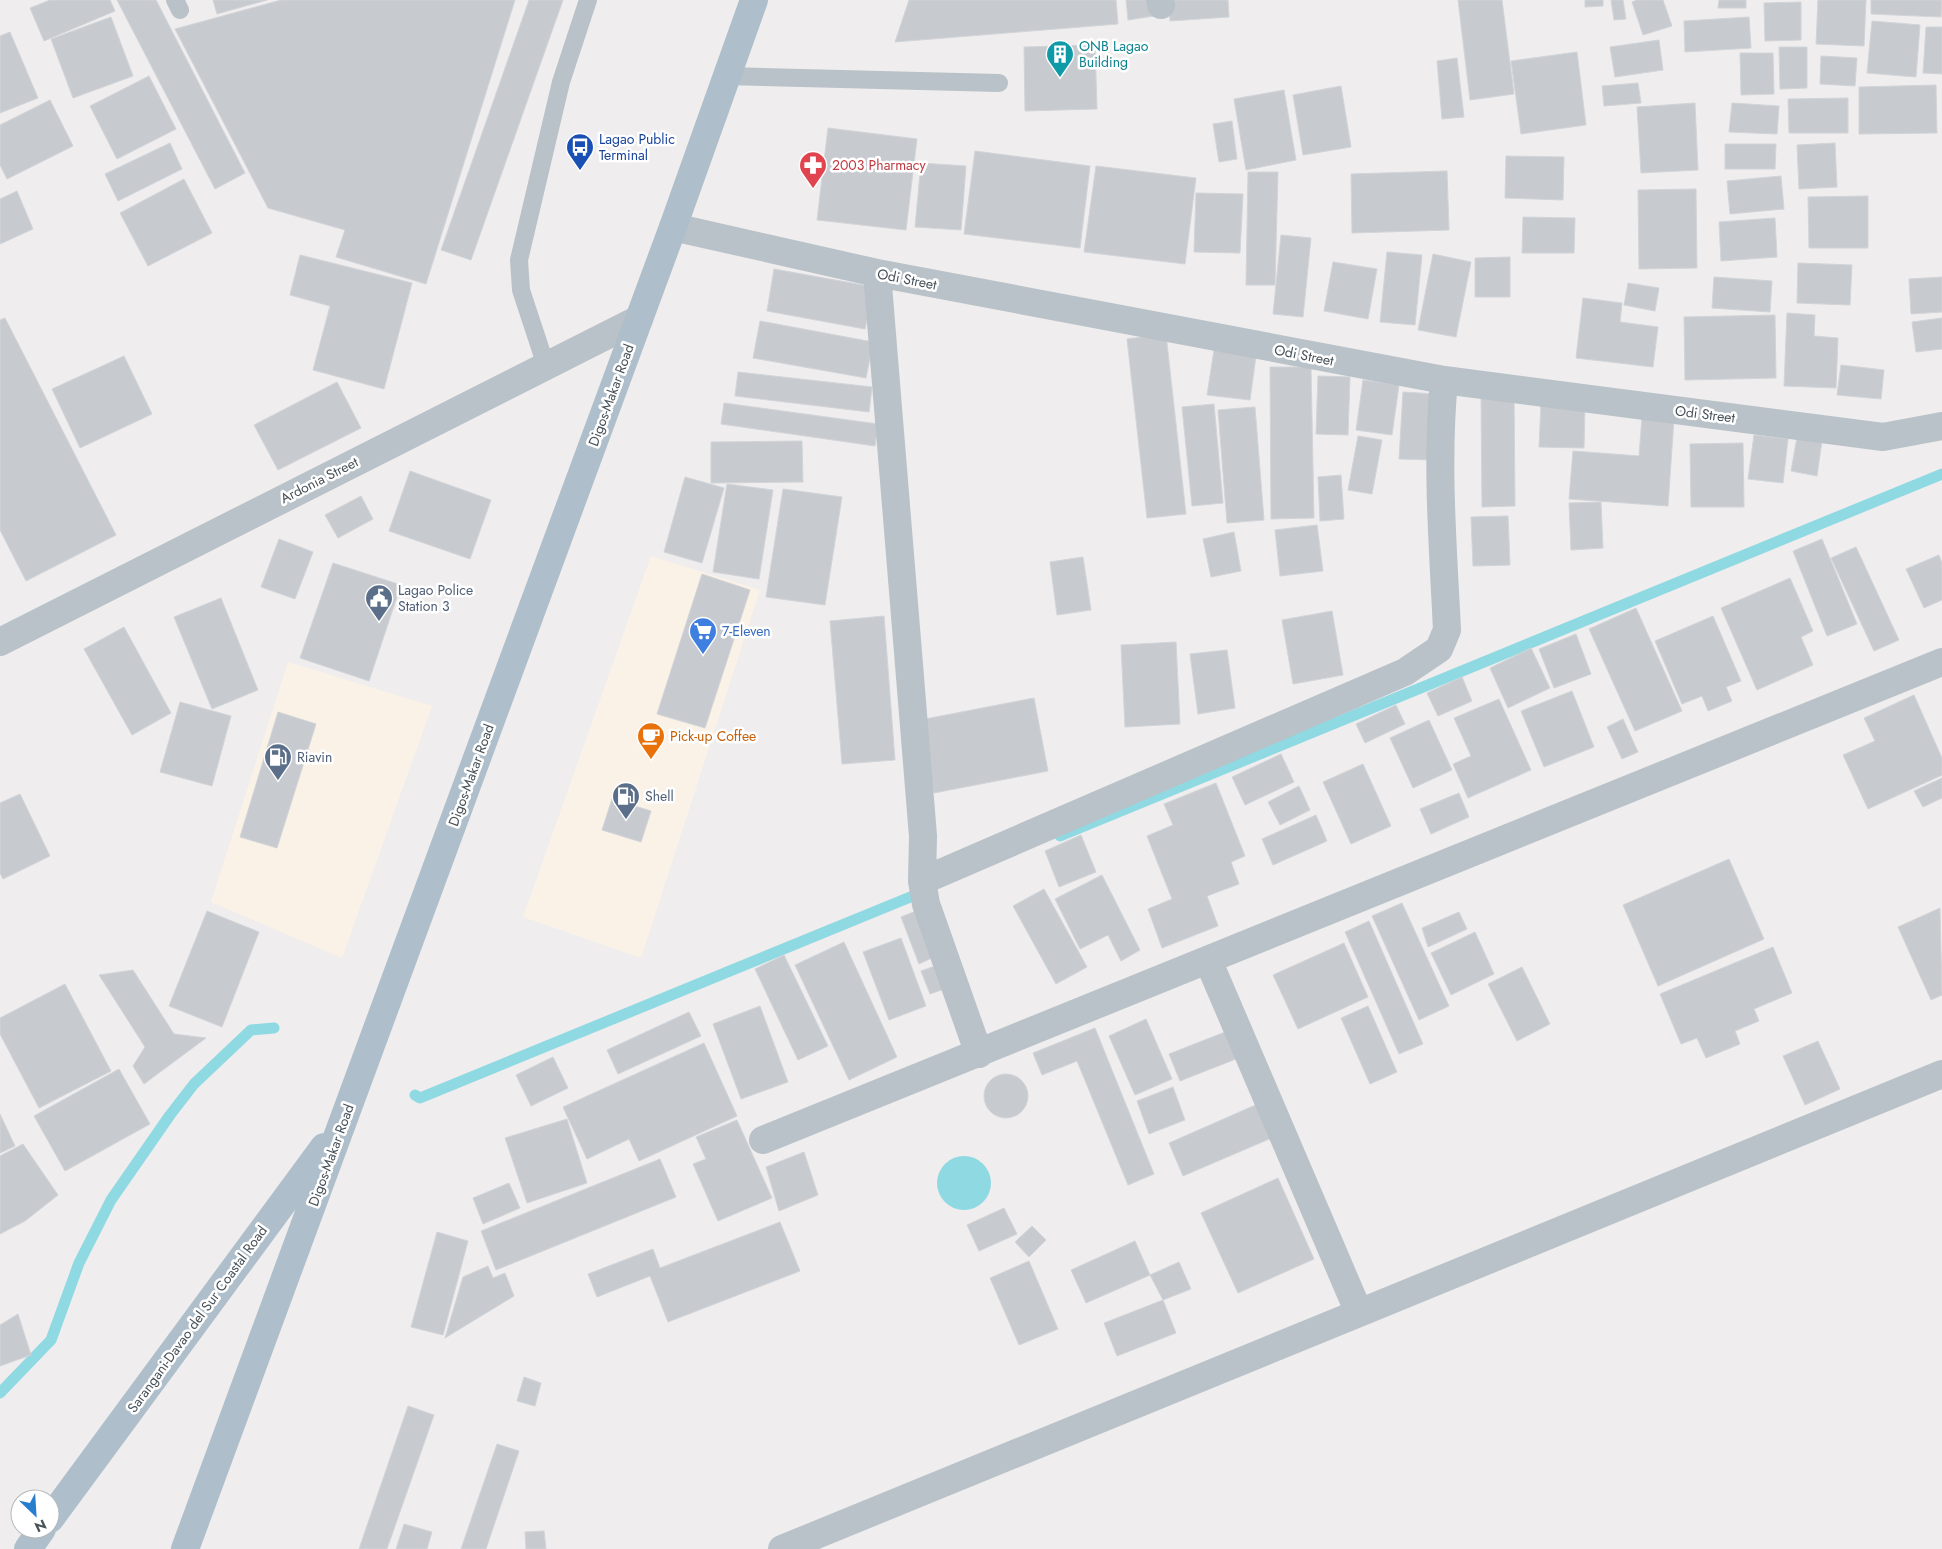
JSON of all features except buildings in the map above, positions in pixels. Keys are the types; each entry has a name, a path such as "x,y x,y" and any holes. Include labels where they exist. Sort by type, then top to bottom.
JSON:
{"main road":[{"name":"Digos-Makar Road","path":"185,1549 673,227 754,0"},
{"name":"Sarangani-Davao del Sur Coastal Road","path":"60,1505 344,1120"}],"street":[{"name":"Odi Street","path":"673,227 877,273 1444,380 1884,437 1942,426"},
{"path":"877,273 923,836 922,881 926,904 979,1054"},
{"name":"Ardonia Street","path":"0,642 638,319"},
{"path":"922,881 1405,672 1439,649 1447,630 1440,490 1440,422 1444,380"},
{"path":"763,1140 1942,662"},
{"path":"1208,960 1359,1314"},
{"path":"782,1549 1942,1074"}],"lane":[{"path":"546,366 520,290 518,260 561,82 588,0"},
{"path":"726,76 999,82"}],"shaded area":[{"path":"651,556 760,590 641,958 523,917"},
{"path":"288,662 432,706 342,958 211,902"}],"water":[{"path":"964,1156 974,1158 983,1164 989,1173 991,1183 989,1193 983,1202 974,1208 964,1210 954,1208 945,1202 939,1193 937,1183 939,1173 945,1164 954,1158"}],"waterway":[{"path":"1060,836 1942,474"},
{"path":"415,1095 420,1098 925,891"},
{"path":"0,1393 51,1340 79,1263 111,1200 170,1115 194,1084 251,1030 274,1028"}],"place":[{"name":"ONB Lagao Building","path":"1060,78"},
{"name":"Lagao Public Terminal","path":"580,171"},
{"name":"2003 Pharmacy","path":"813,189"},
{"name":"Lagao Police Station 3","path":"379,622"},
{"name":"7-Eleven","path":"703,655"},
{"name":"Pick-up Coffee","path":"651,760"},
{"name":"Riavin","path":"278,781"},
{"name":"Shell","path":"626,820"}]}
